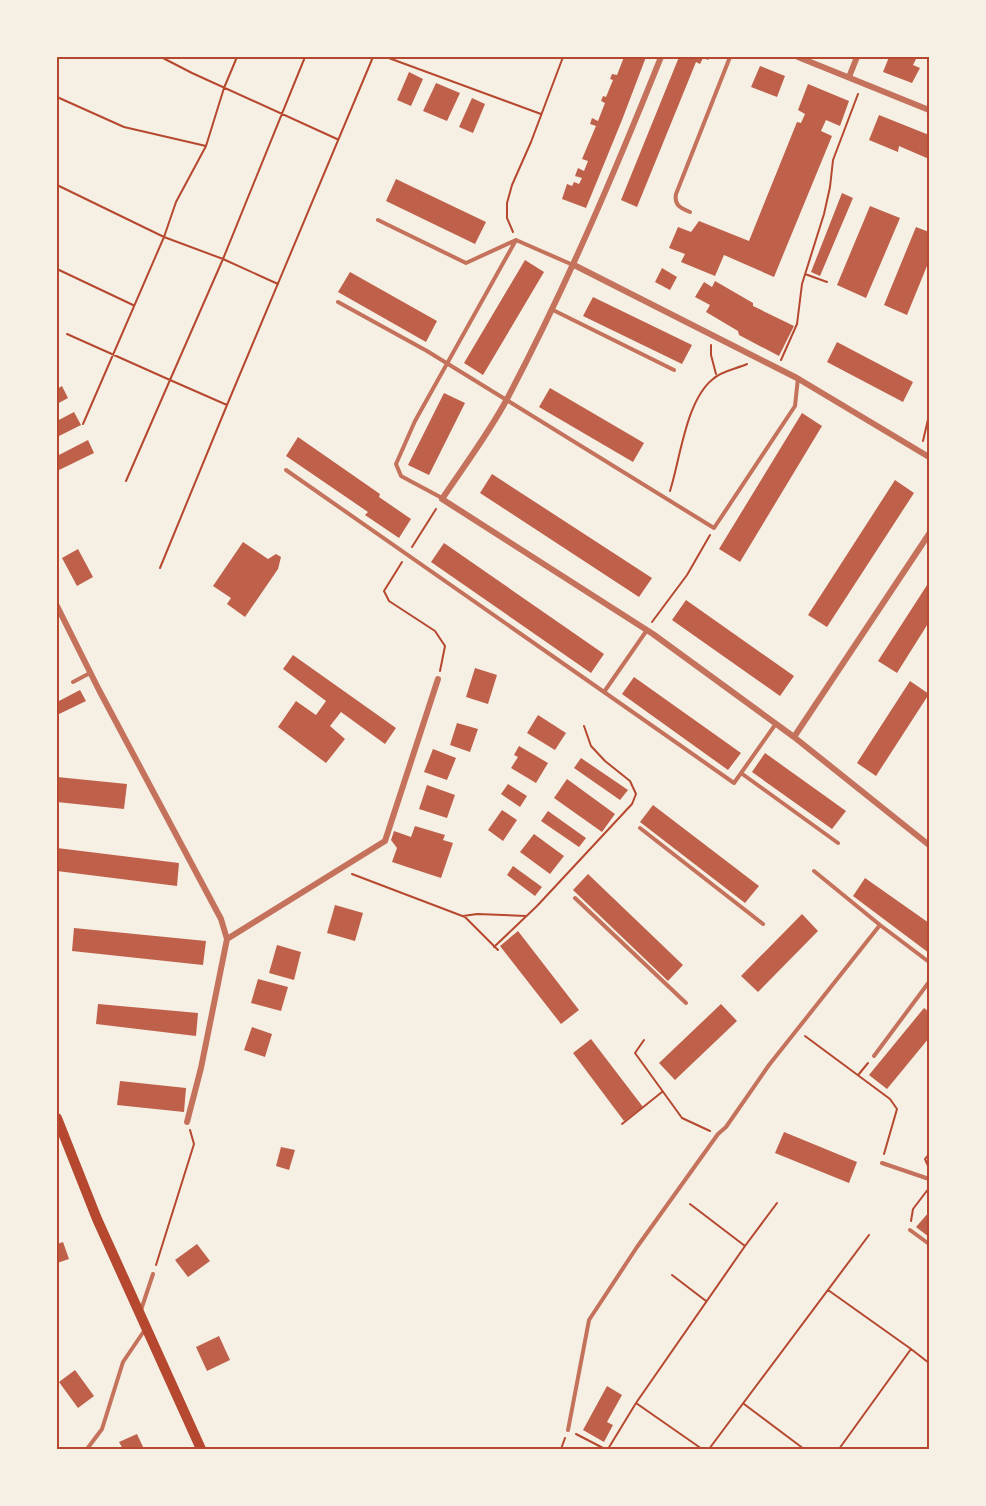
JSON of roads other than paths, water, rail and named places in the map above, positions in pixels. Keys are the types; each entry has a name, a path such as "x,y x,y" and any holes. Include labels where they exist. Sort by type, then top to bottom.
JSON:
{"main road":[{"path":"57,1118 97,1219 201,1449"}],"street":[{"path":"661,57 604,199 574,265 506,401 442,499 647,630 794,737 929,845"},
{"path":"798,57 929,110"},
{"path":"849,77 857,57"},
{"path":"574,265 797,378 929,457"},
{"path":"794,737 929,534"},
{"path":"57,606 221,919 227,939 201,1068 187,1122"},
{"path":"227,939 385,841 438,679"}],"lane":[{"path":"690,212 678,206 675,201 676,194 730,57"},
{"path":"378,220 466,263 516,240 574,265"},
{"path":"442,499 401,476 396,464 415,421 516,240"},
{"path":"338,302 447,363 714,528 795,406 797,378"},
{"path":"552,309 674,370"},
{"path":"286,470 734,783 775,724"},
{"path":"604,692 647,630"},
{"path":"73,682 91,673"},
{"path":"741,773 838,843"},
{"path":"640,828 763,924"},
{"path":"814,871 929,962"},
{"path":"575,898 686,1003"},
{"path":"568,1430 589,1320 637,1247 718,1134 726,1127 769,1065 880,925"},
{"path":"874,1056 929,982"},
{"path":"882,1163 929,1179"},
{"path":"910,1230 929,1244"},
{"path":"140,1314 153,1274"},
{"path":"87,1449 102,1429 123,1362 146,1328"}]}
